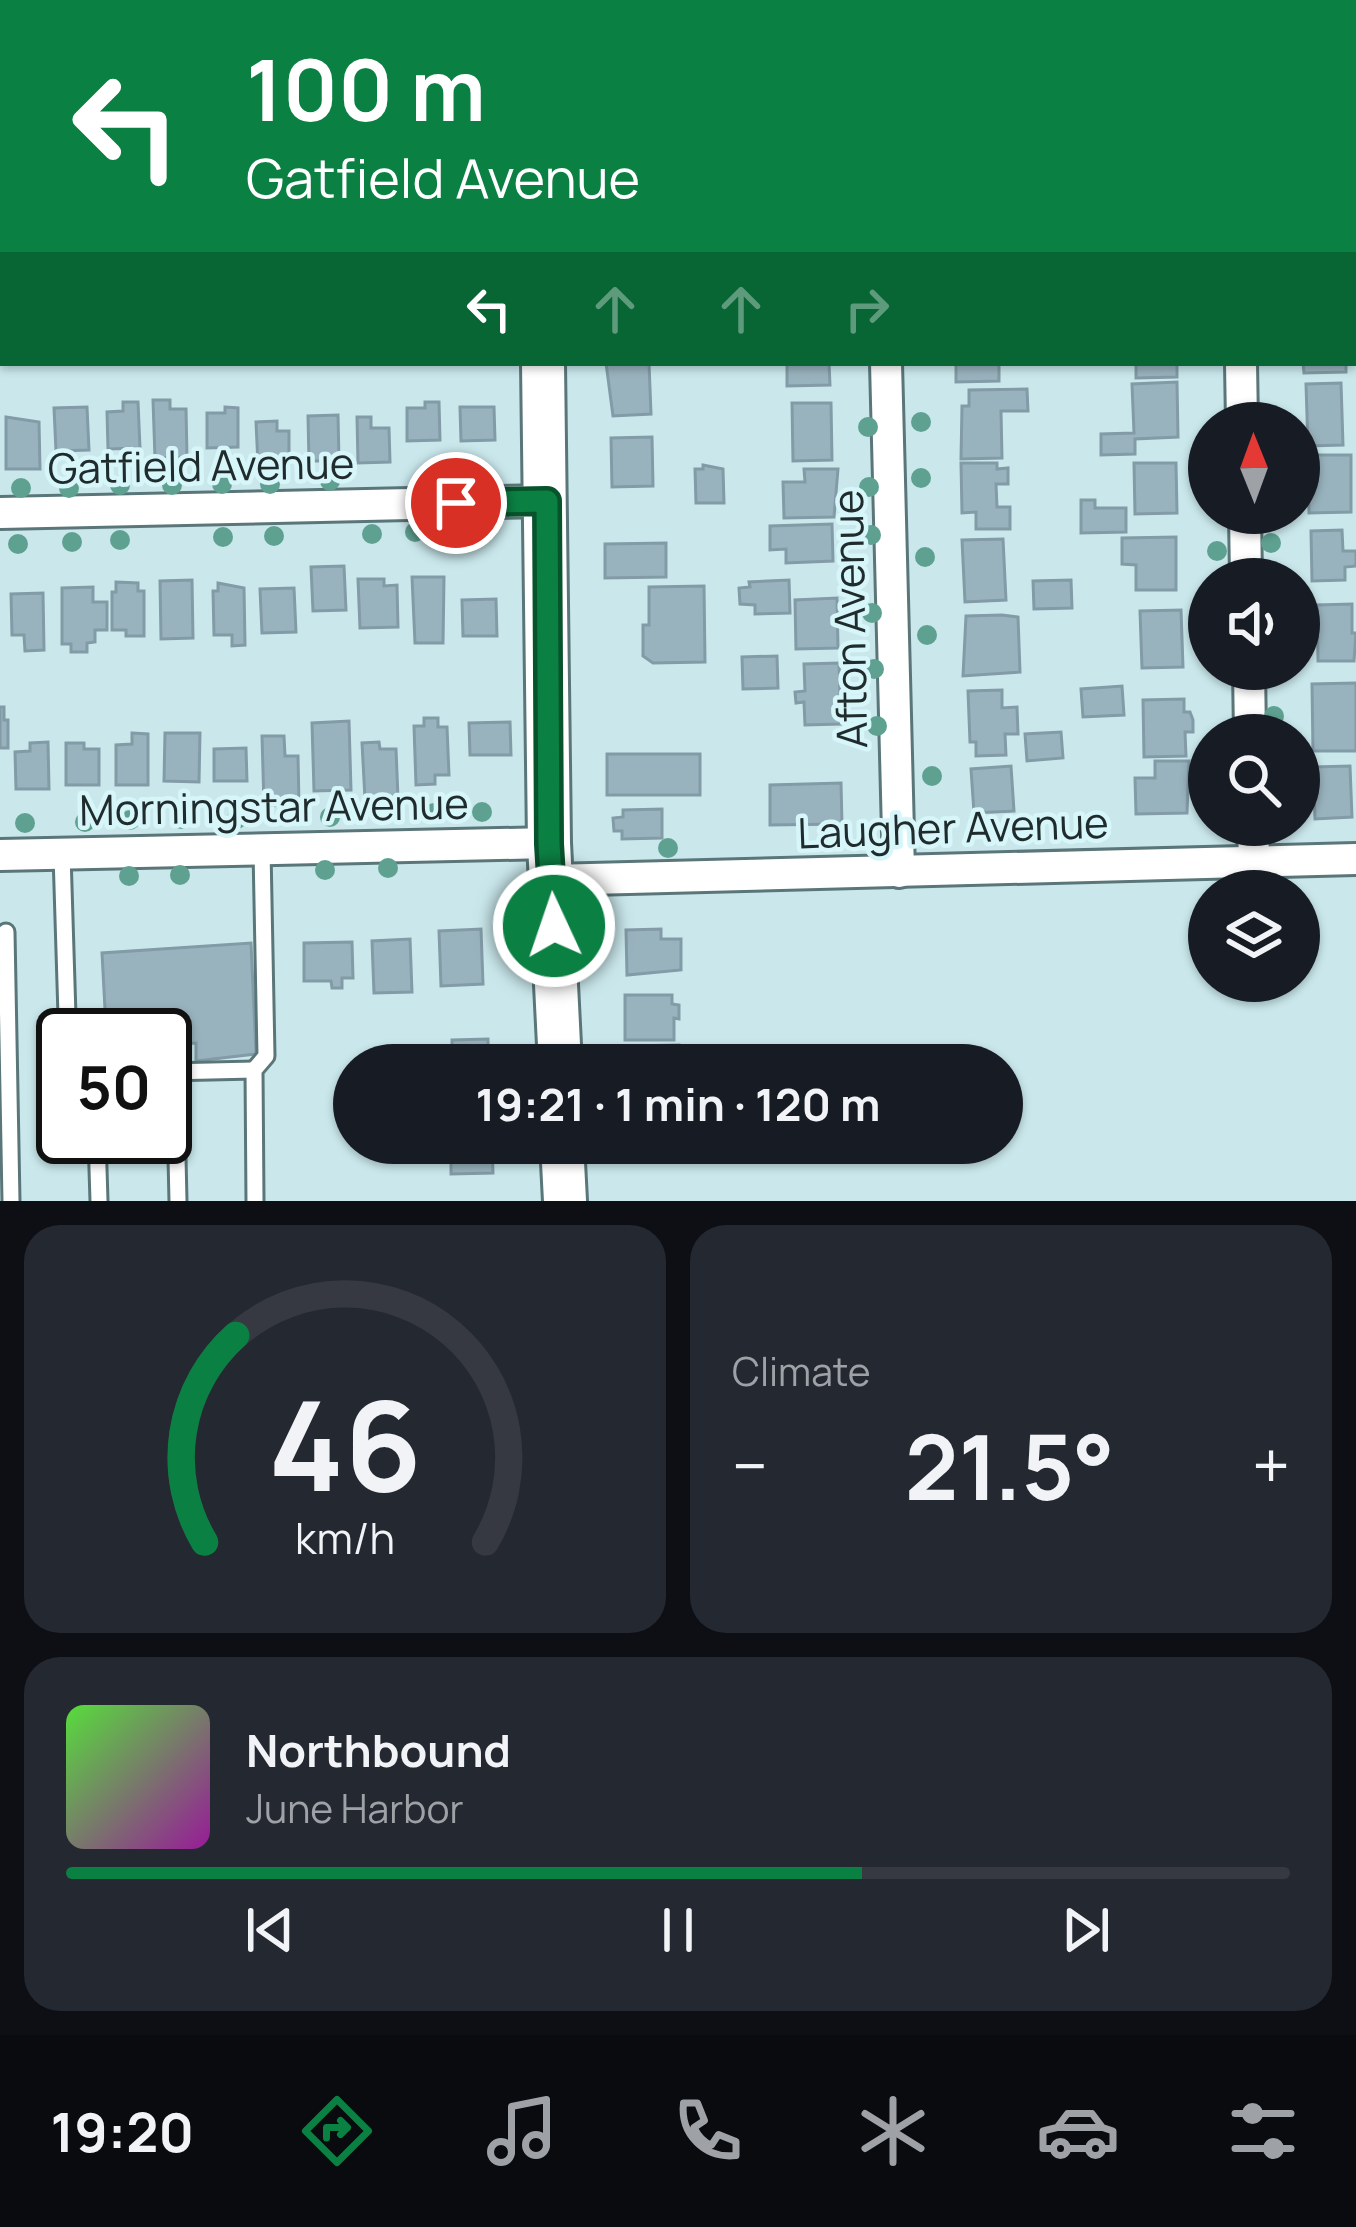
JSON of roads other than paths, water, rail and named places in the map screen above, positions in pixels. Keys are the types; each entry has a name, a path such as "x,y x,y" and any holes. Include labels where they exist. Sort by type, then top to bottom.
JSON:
{"main road":[{"path":"542,366 559,1044"},
{"path":"563,1164 565,1201"}],"street":[{"name":"Afton Avenue","path":"886,366 899,872"},
{"path":"1241,366 1242,402"},
{"name":"Gatfield Avenue","path":"0,513 547,501"},
{"path":"1254,846 1254,861"},
{"name":"Morningstar Avenue","path":"0,855 262,850 551,862"},
{"name":"Laugher Avenue","path":"551,862 899,872 1356,860"}],"lane":[{"path":"255,1201 254,1070 266,1055 262,850"},
{"path":"62,854 67,1008"},
{"path":"6,932 11,1201"},
{"path":"192,1071 254,1070"},
{"path":"98,1164 99,1201"},
{"path":"176,1164 178,1201"}]}
